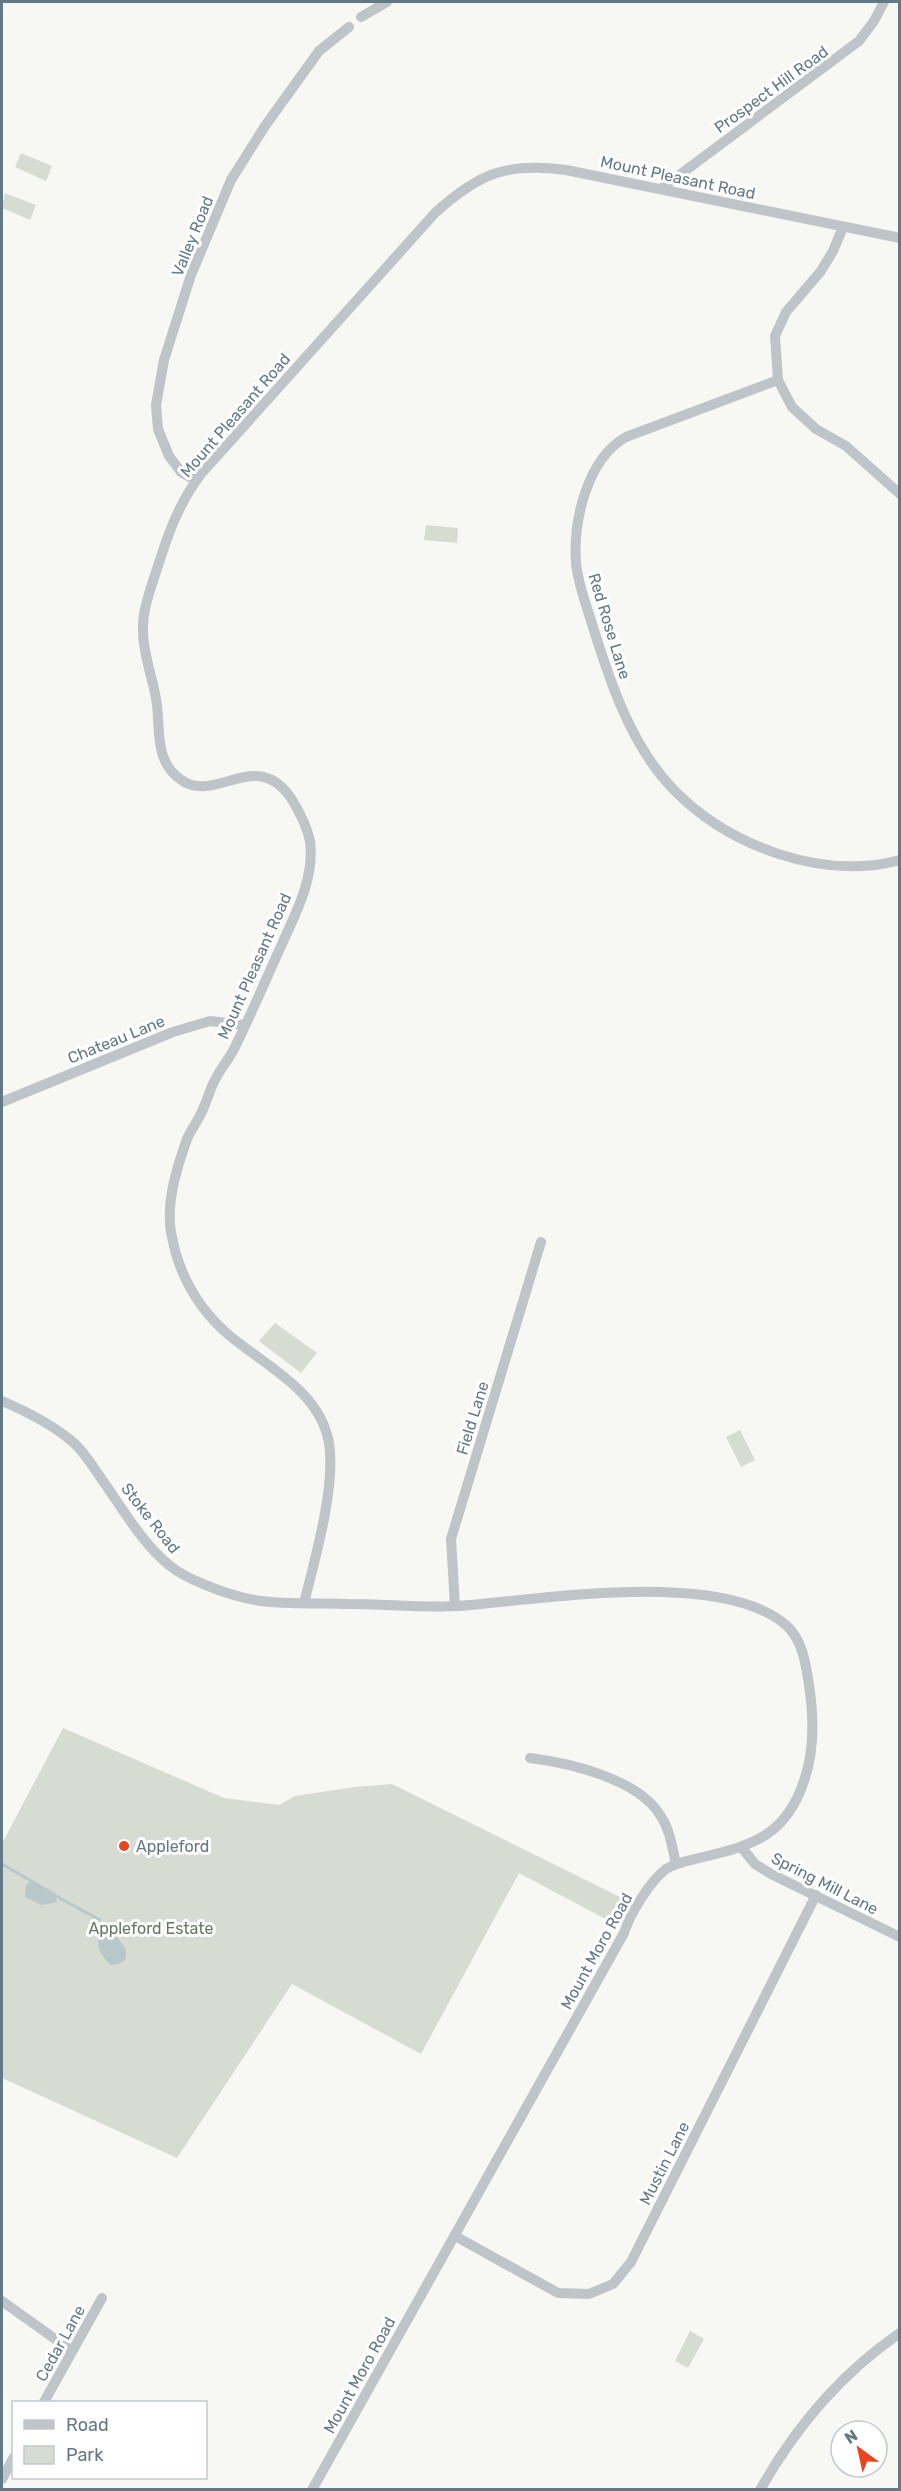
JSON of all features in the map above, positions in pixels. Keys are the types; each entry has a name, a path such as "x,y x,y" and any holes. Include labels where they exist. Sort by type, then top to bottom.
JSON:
{"street":[{"path":"361,17 387,2"},
{"name":"Prospect Hill Road","path":"662,188 859,41 874,21 884,2"},
{"name":"Valley Road","path":"196,480 181,472 169,456 158,429 156,405 164,360 192,275 231,180 265,126 319,51 349,27"},
{"name":"Mount Pleasant Road","path":"304,1603 329,1485 331,1463 327,1434 320,1418 293,1384 228,1335 203,1307 188,1285 179,1263 171,1230 170,1203 188,1137 202,1112 214,1081 232,1053 300,905 311,866 310,841 298,809 284,788 274,780 255,775 213,784 192,785 181,780 169,769 162,755 157,704 142,628 146,603 178,509 196,480 435,213 455,195 478,180 504,171 539,166 662,188 900,238"},
{"path":"843,227 821,271 786,312 775,336 778,380 792,407 816,429 846,446 900,494"},
{"name":"Red Rose Lane","path":"778,380 626,437 610,448 599,461 588,485 582,509 576,561 579,583 622,712 658,771 690,805 745,840 812,862 840,866 869,865 900,860"},
{"name":"Chateau Lane","path":"2,1102 191,1027 210,1021 245,1025"},
{"name":"Field Lane","path":"455,1606 452,1539 542,1242"},
{"name":"Stoke Road","path":"2,1401 52,1425 76,1445 138,1530 171,1568 187,1577 247,1599 304,1603"},
{"name":"Mount Moro Road","path":"304,1603 455,1606 578,1593 634,1591 726,1599 757,1609 787,1626 799,1641 806,1664 815,1721 812,1747 804,1780 790,1810 775,1830 742,1848 676,1864 664,1870 629,1917 624,1933 312,2490"},
{"path":"530,1758 556,1761 577,1767 627,1786 641,1794 661,1816 669,1834 676,1864"},
{"name":"Spring Mill Lane","path":"742,1848 755,1864 771,1875 900,1937"},
{"name":"Mustin Lane","path":"455,2236 558,2293 589,2294 613,2283 631,2262 816,1895"},
{"name":"Cedar Lane","path":"45,2401 102,2298"},
{"path":"2,2301 72,2351"},
{"path":"759,2490 802,2424 830,2392 858,2366 900,2333"},
{"path":"2,2479 12,2461"}],"green space":[{"path":"21,153 52,166 46,181 15,167"},
{"path":"5,193 36,205 30,220 2,208"},
{"path":"426,525 458,528 457,543 424,540"},
{"path":"275,1323 317,1353 301,1373 259,1341"},
{"path":"740,1430 755,1460 741,1467 726,1437"},
{"name":"Appleford Estate","path":"63,1728 224,1798 279,1805 295,1796 392,1784 626,1900 613,1923 519,1873 421,2054 292,1984 177,2158 2,2078 2,1840"},
{"path":"690,2331 704,2339 688,2368 675,2361"}],"shaded area":[{"path":"36,1882 55,1893 57,1902 42,1905 25,1897 26,1885"},
{"path":"111,1929 126,1949 126,1959 119,1964 111,1965 102,1955 98,1943 100,1933"}],"waterway":[{"path":"2,1864 33,1882"},
{"path":"54,1895 100,1920"}],"place":[{"name":"Appleford","path":"124,1846"}]}
